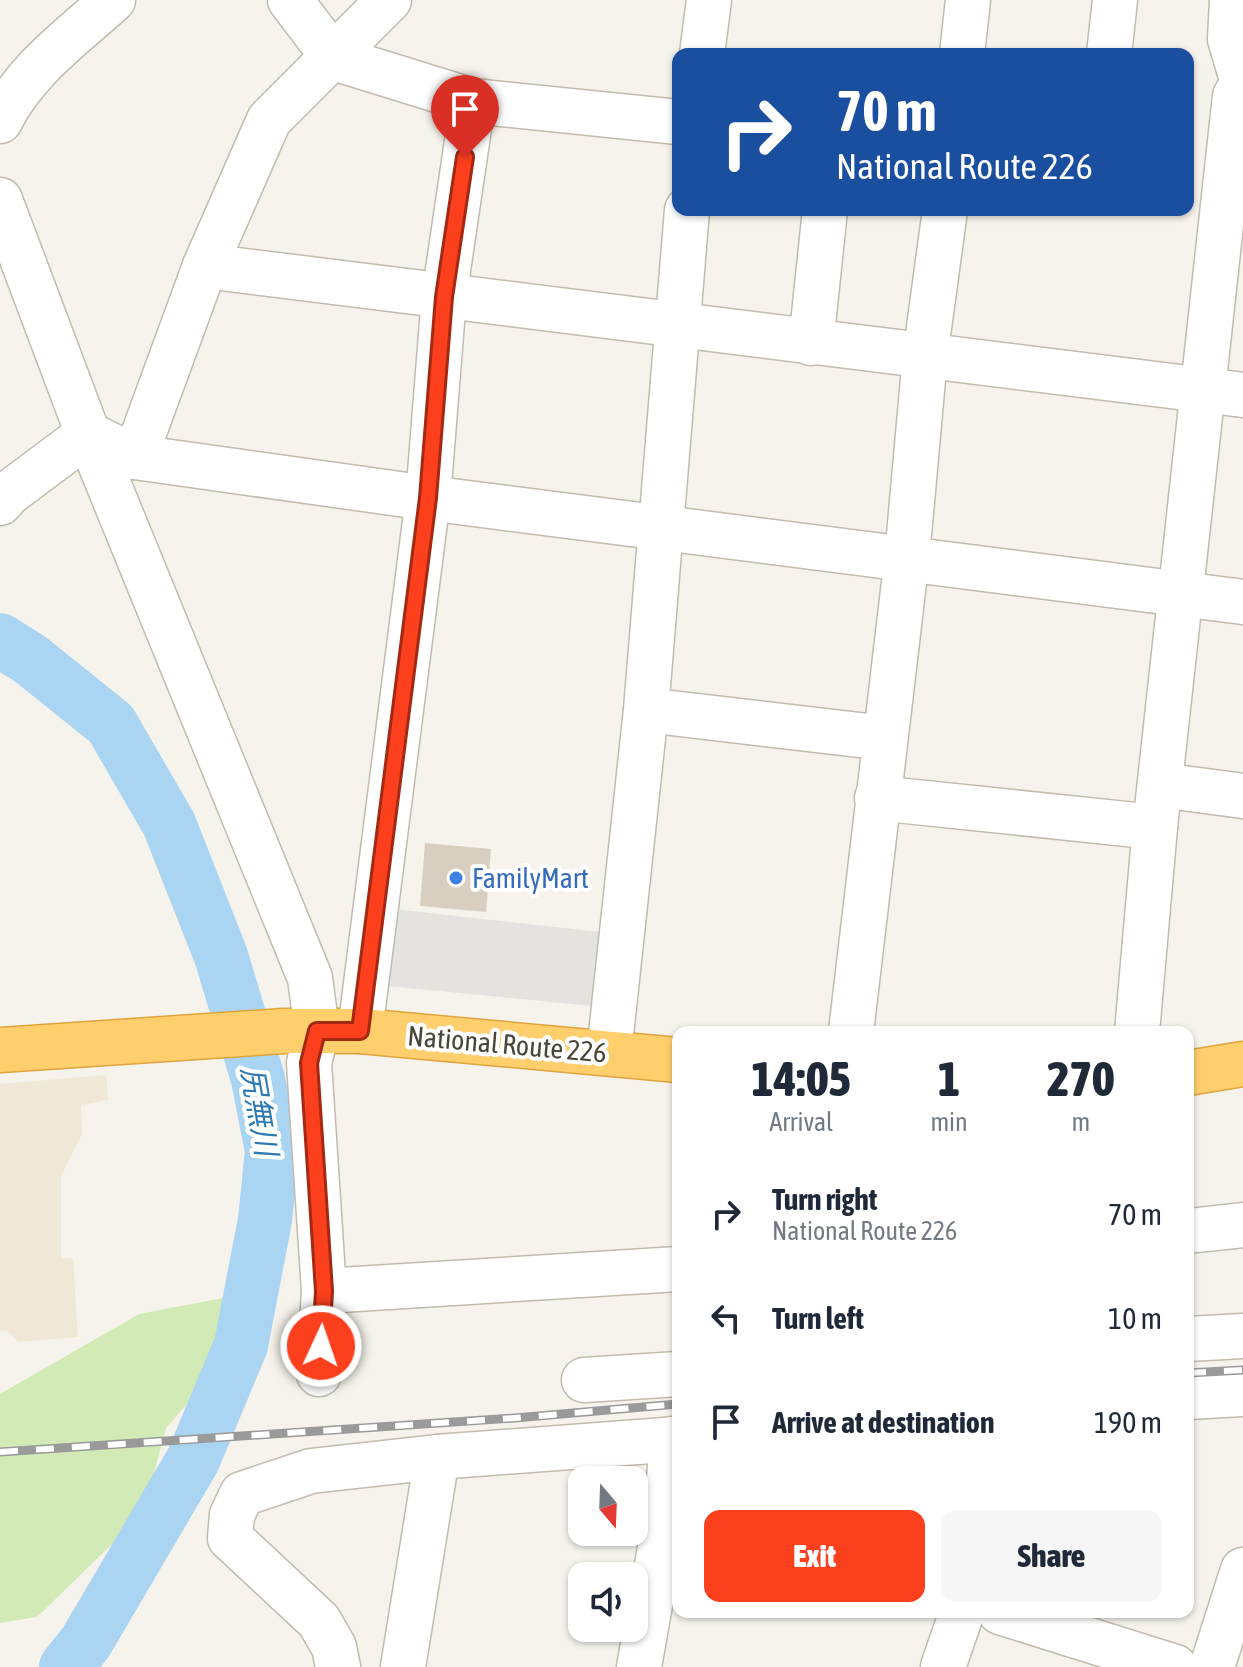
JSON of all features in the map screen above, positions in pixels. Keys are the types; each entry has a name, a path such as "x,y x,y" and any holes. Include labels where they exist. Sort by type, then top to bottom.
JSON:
{"highway":[{"name":"National Route 226","path":"0,1050 300,1031 360,1031 672,1059"},
{"path":"1194,1072 1243,1064"}],"street":[{"path":"0,121 9,102 36,70 113,0"},
{"path":"290,0 334,58 473,101 672,121"},
{"path":"135,457 205,266 269,120 389,0"},
{"path":"703,48 709,0"},
{"path":"963,48 968,0"},
{"path":"1110,48 1115,0"},
{"path":"1138,1026 1155,827 1181,593 1223,393 1219,181 1235,96 1243,84 1230,39 1232,0"},
{"path":"360,1031 428,498 444,297 473,101"},
{"path":"0,200 88,434 310,978 300,1031 309,1063 324,1291 319,1374"},
{"path":"609,1053 646,710 686,216"},
{"path":"811,343 824,216"},
{"path":"852,1026 907,557 925,357 944,216"},
{"path":"205,266 1223,393"},
{"path":"88,434 135,457 428,498 1243,602"},
{"path":"0,503 88,434"},
{"path":"646,710 885,738"},
{"path":"1160,785 1243,796"},
{"path":"877,798 1155,827"},
{"path":"1194,1230 1243,1225"},
{"path":"324,1291 672,1269"},
{"path":"1194,1339 1243,1336"},
{"path":"584,1380 672,1374"},
{"path":"1194,1397 1243,1394"},
{"path":"338,1667 334,1647 319,1621 230,1538 232,1515 242,1494 311,1471 437,1457 672,1439"},
{"path":"403,1667 437,1457"},
{"path":"639,1667 672,1510"},
{"path":"1212,1667 1243,1570"},
{"path":"943,1667 960,1618"},
{"path":"1019,1618 1175,1667"}],"shaded area":[{"path":"385,908 610,933 602,1007 377,985"},
{"path":"106,1075 108,1100 81,1105 82,1134 61,1176 61,1258 73,1258 78,1337 18,1342 7,1330 0,1331 0,1084"}],"green space":[{"path":"239,1295 223,1363 166,1428 143,1514 37,1617 0,1623 0,1394 139,1314"}],"building":[{"name":"FamilyMart","path":"425,843 491,849 486,912 420,906"}],"waterway":[{"name":"尻無川","path":"0,640 30,659 111,724 169,824 221,956 258,1079 272,1151 265,1220 241,1345 193,1460 86,1642 66,1667"}],"railway":[{"path":"1194,1373 1243,1370"},
{"path":"0,1452 672,1405"}],"place":[{"name":"FamilyMart","path":"456,878"}],"route":[{"path":"321,1346 324,1291 309,1063 317,1031 360,1031 428,498 444,297 465,157"}]}
